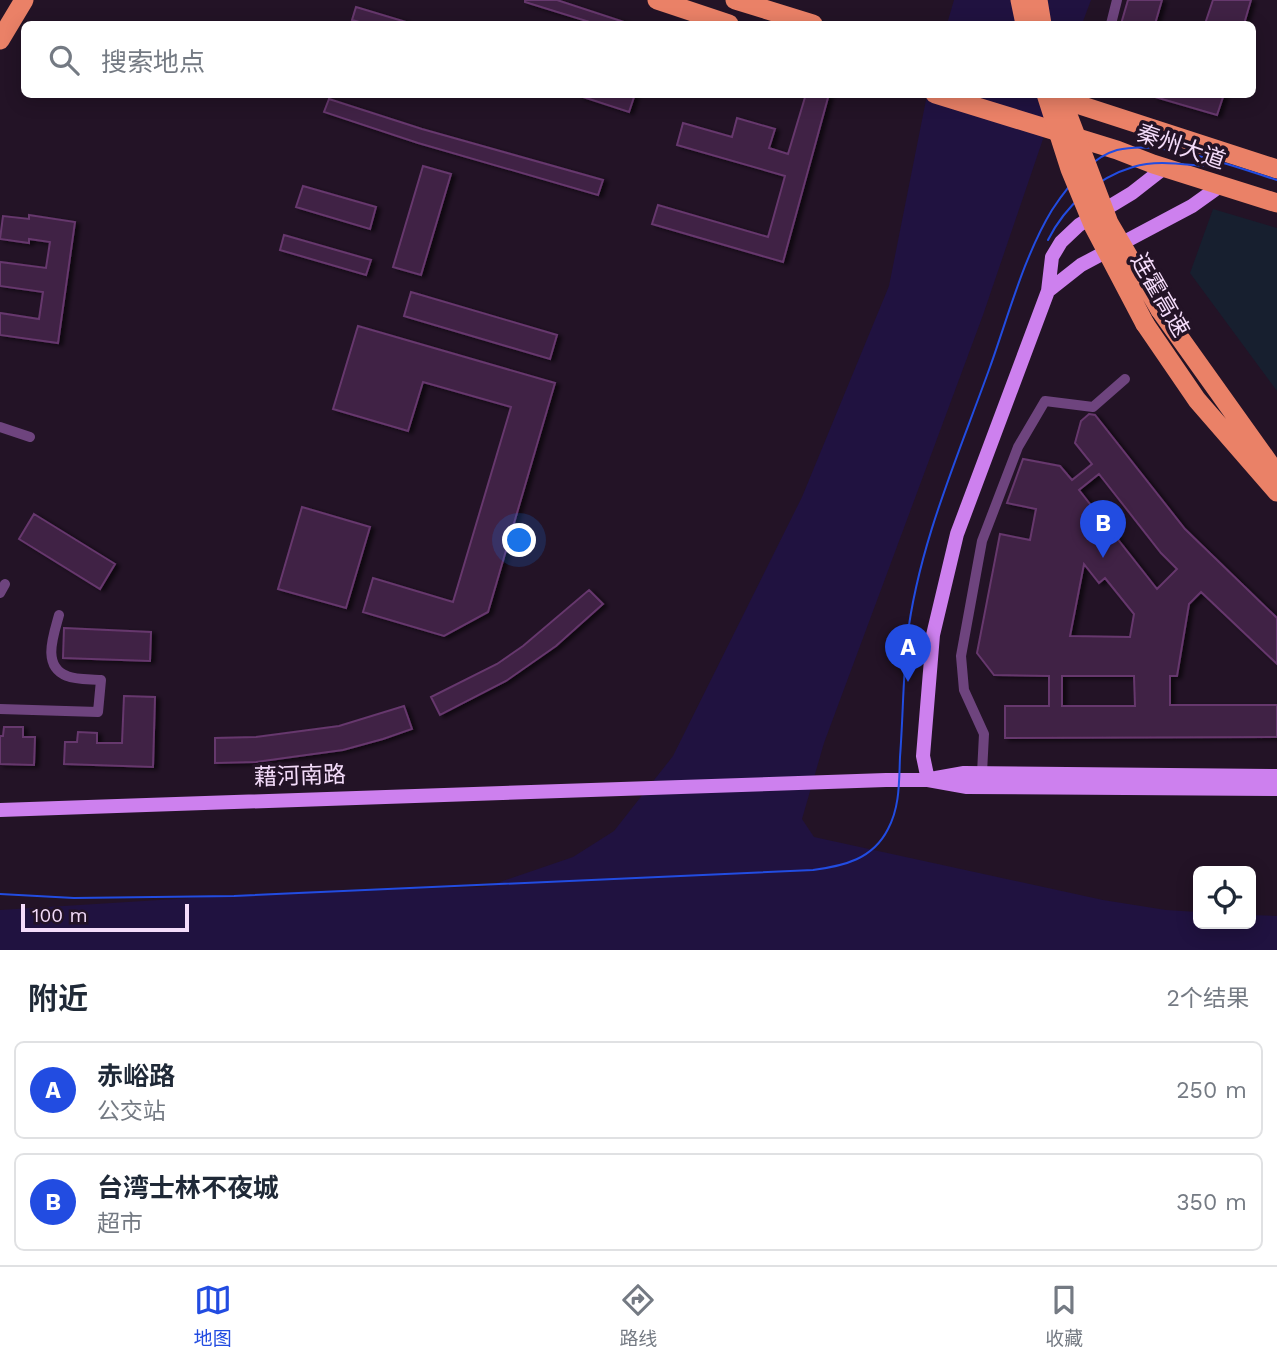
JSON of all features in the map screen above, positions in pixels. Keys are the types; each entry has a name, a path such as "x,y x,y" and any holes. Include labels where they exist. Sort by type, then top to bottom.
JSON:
{"highway":[{"path":"0,22 13,0"},
{"path":"0,40 24,0"},
{"path":"657,0 720,21"},
{"path":"735,0 803,21"},
{"path":"1020,0 1024,21"},
{"path":"1038,0 1042,21"},
{"name":"秦州大道","path":"948,98 1277,203"},
{"name":"连霍高速","path":"1048,98 1070,169 1094,227 1145,324 1197,400 1277,492"},
{"name":"秦州大道","path":"1060,98 1079,104 1098,103 1277,169"},
{"name":"连霍高速","path":"1062,98 1109,223 1160,310 1277,474"}],"main road":[{"path":"928,780 923,756 933,635 957,534 1048,291 1052,257 1061,242 1079,225 1132,193 1164,168"},
{"path":"1048,291 1081,265 1192,206 1220,186"},
{"path":"928,780 964,773 1277,776"},
{"path":"928,780 967,787 1277,789"},
{"name":"藉河南路","path":"0,810 601,788 928,780"}],"street":[{"path":"1112,21 1117,0"},
{"path":"982,773 984,734 964,690 961,656 982,541 1018,447 1045,401 1093,407 1125,379"},
{"path":"0,427 30,437"},
{"path":"0,709 98,712 101,680 67,676 54,664 50,648 59,615"}],"shaded area":[{"path":"954,0 1091,0 1083,21 948,21"},
{"path":"926,98 1057,98 983,315 824,743 802,819 814,837 1103,900 1193,912 1193,929 1256,929 1256,915 1277,916 1277,950 0,950 0,910 304,891 485,887 573,857 614,831 673,756 802,497 889,286"},
{"path":"1213,209 1277,228 1277,391 1190,273"}],"building":[{"path":"557,0 621,21 586,21 525,2"},
{"path":"1128,0 1162,0 1156,21 1122,21"},
{"path":"1213,0 1251,0 1245,21 1206,21"},
{"path":"356,7 403,21 356,21 352,20"},
{"path":"586,98 634,98 629,112"},
{"path":"805,98 828,98 783,262 652,224 658,205 768,237 785,176 677,145 683,123 732,137 737,118 775,129 769,148 788,154"},
{"path":"1158,98 1223,98 1217,115"},
{"path":"329,99 422,129 603,180 598,195 418,143 324,112"},
{"path":"423,166 451,174 421,275 393,267"},
{"path":"303,186 376,207 370,229 296,207"},
{"path":"29,215 75,222 58,343 0,335 0,313 39,319 43,292 0,286 0,262 46,268 50,242 29,239 29,243 0,239 3,216 29,219"},
{"path":"284,235 371,260 366,275 280,250"},
{"path":"411,292 557,335 550,359 404,316"},
{"path":"358,326 555,383 488,612 444,636 363,612 373,578 453,602 511,407 423,382 408,431 333,409"},
{"path":"1089,414 1095,415 1185,529 1277,618 1277,664 1201,592 1189,604 1177,676 1170,676 1170,705 1277,705 1277,737 1005,738 1005,706 1049,706 1049,676 994,675 977,653 1000,534 1030,540 1036,509 1007,503 1023,459 1060,466 1072,480 1092,464 1075,443 1081,421","holes":["1099,474 1161,553 1177,569 1157,589 1079,490","1084,564 1099,583 1105,578 1134,614 1130,637 1070,636","1062,676 1134,676 1135,706 1062,706"]},
{"path":"302,507 370,527 346,608 278,589"},
{"path":"34,514 115,564 100,589 19,539"},
{"path":"589,590 603,604 556,646 506,681 440,715 431,697 497,664 523,646"},
{"path":"64,628 151,632 150,661 63,658"},
{"path":"124,696 155,697 153,767 64,764 65,742 77,742 78,732 97,733 97,743 122,743"},
{"path":"404,706 412,729 383,739 343,750 256,762 215,763 215,738 256,737 339,726"},
{"path":"4,727 23,727 23,737 35,737 34,765 0,764 0,736 3,736"}],"tram line":[{"path":"0,894 74,898 234,896 813,870 846,863 866,854 882,839 892,821 897,803 907,640 920,570 953,468 1025,267 1052,210 1088,166 1117,150 1155,148 1176,151 1219,161 1277,180"},
{"path":"1048,240 1073,205 1106,178 1133,167 1150,164 1203,166"}],"place":[{"name":"台湾士林不夜城","path":"1103,558"},
{"name":"赤峪路","path":"908,682"}]}
